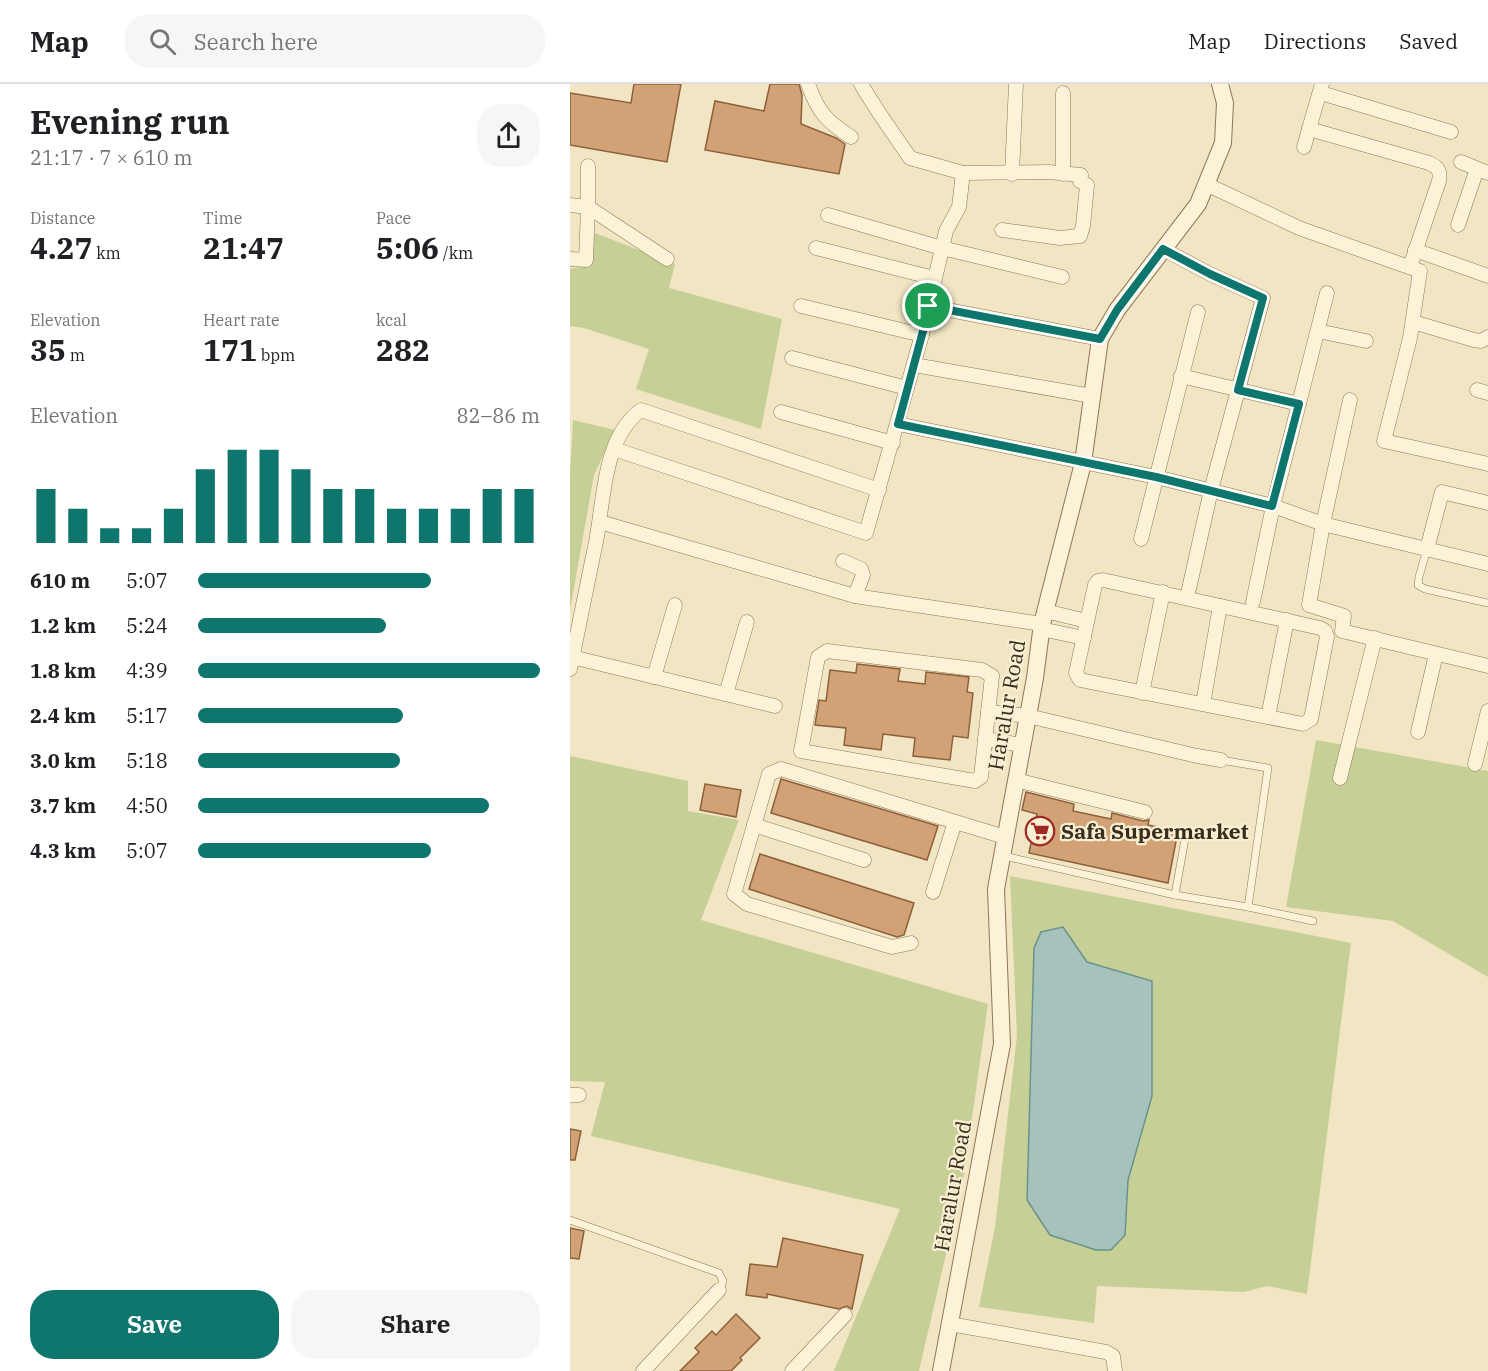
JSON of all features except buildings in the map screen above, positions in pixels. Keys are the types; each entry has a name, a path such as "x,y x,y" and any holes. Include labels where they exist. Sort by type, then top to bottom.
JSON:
{"street":[{"path":"808,84 822,115 851,138"},
{"path":"861,84 878,114 893,131 910,158 963,173 1081,175 1080,181 1087,185 1080,236 1060,238 1002,230"},
{"path":"1012,174 1016,84"},
{"name":"Haralur Road","path":"941,1371 1002,1044 996,889 1043,622 1083,463 1100,339 1117,310 1198,204 1223,142 1225,103 1220,84"},
{"path":"1304,147 1321,88 1451,132"},
{"path":"1063,93 1063,174"},
{"path":"1309,129 1437,167 1440,174 1439,181 1410,267"},
{"path":"1458,225 1483,171 1461,162"},
{"path":"570,259 586,260 588,166"},
{"path":"614,448 866,533 922,335 946,231 959,207 963,173"},
{"path":"1206,184 1299,228 1420,271 1410,338 1384,441 1488,464"},
{"path":"570,205 588,207 667,259"},
{"path":"828,215 942,248 1062,277"},
{"path":"816,248 934,278"},
{"path":"1163,249 1263,298 1211,490 1189,589"},
{"path":"1415,249 1488,276"},
{"path":"1253,602 1272,506 1327,293"},
{"path":"801,306 922,335"},
{"path":"928,306 1100,339"},
{"path":"1141,539 1198,312"},
{"path":"1413,322 1474,340 1481,341 1488,337"},
{"path":"1318,331 1366,341"},
{"path":"792,358 907,388"},
{"path":"914,365 1092,396"},
{"path":"1181,376 1299,404"},
{"path":"1350,400 1323,524 1309,605 1344,616 1342,631 1488,666"},
{"path":"775,706 654,677 571,663 600,522 602,490 614,448 631,418 641,410 879,490"},
{"path":"781,412 893,443"},
{"path":"898,424 1211,490 1272,506 1323,524 1488,564"},
{"path":"1427,549 1442,492 1488,503"},
{"path":"600,522 855,596 1043,622 1087,621"},
{"path":"843,561 861,569 863,575 855,596"},
{"path":"1103,580 1163,592 1287,620 1325,631 1327,637 1311,719 1303,724 1080,680 1077,677 1087,621 1095,585 1098,581 1103,580"},
{"path":"1142,693 1163,592"},
{"path":"654,677 675,605"},
{"path":"1203,705 1220,606"},
{"path":"1268,717 1287,620"},
{"path":"726,694 747,622"},
{"path":"1043,622 1084,638"},
{"path":"1340,778 1375,638"},
{"path":"827,651 982,670 992,676 985,739 981,777 975,781 801,751 818,657 827,651"},
{"path":"1418,732 1436,654"},
{"path":"1475,764 1488,711"},
{"path":"988,712 1028,716 1221,760"},
{"path":"985,739 1022,745"},
{"path":"911,944 892,947 747,903 734,894 769,774 781,769 1005,837"},
{"path":"1016,780 1145,812"},
{"path":"933,892 955,822"},
{"path":"754,825 864,860"},
{"path":"643,1371 719,1290"},
{"path":"792,1371 845,1315"},
{"path":"950,1324 1106,1352 1113,1356 1115,1371"}],"lane":[{"path":"1427,549 1419,585 1425,589 1488,603"},
{"path":"1221,760 1268,768 1248,907"},
{"path":"1175,895 1186,833"},
{"path":"1002,856 1175,895 1248,907 1312,921"},
{"path":"570,1220 719,1273 723,1281 719,1290"}],"green space":[{"path":"595,233 675,264 669,288 782,319 761,429 636,389 649,349 584,328 570,326 570,269 590,265"},
{"path":"573,420 615,430 594,475 570,610 570,475"},
{"path":"1316,740 1488,771 1488,977 1393,921 1286,907"},
{"path":"570,756 688,781 688,811 739,820 701,920 988,1004 964,1176 919,1371 834,1371 900,1209 591,1136 605,1082 570,1081"},
{"path":"1010,876 1351,943 1307,1294 1267,1286 1244,1292 1097,1286 1094,1323 979,1307 995,1227 1017,1036"}],"water":[{"path":"1063,927 1087,962 1152,981 1152,1096 1128,1180 1125,1235 1111,1250 1096,1250 1050,1235 1027,1200 1034,948 1041,932"}],"place":[{"name":"Safa Supermarket","path":"1040,831"}],"route":[{"path":"1163,249 1263,298 1238,390 1299,404 1272,506 1156,477 898,424 928,306 1100,339 1117,310 1163,249"}]}
